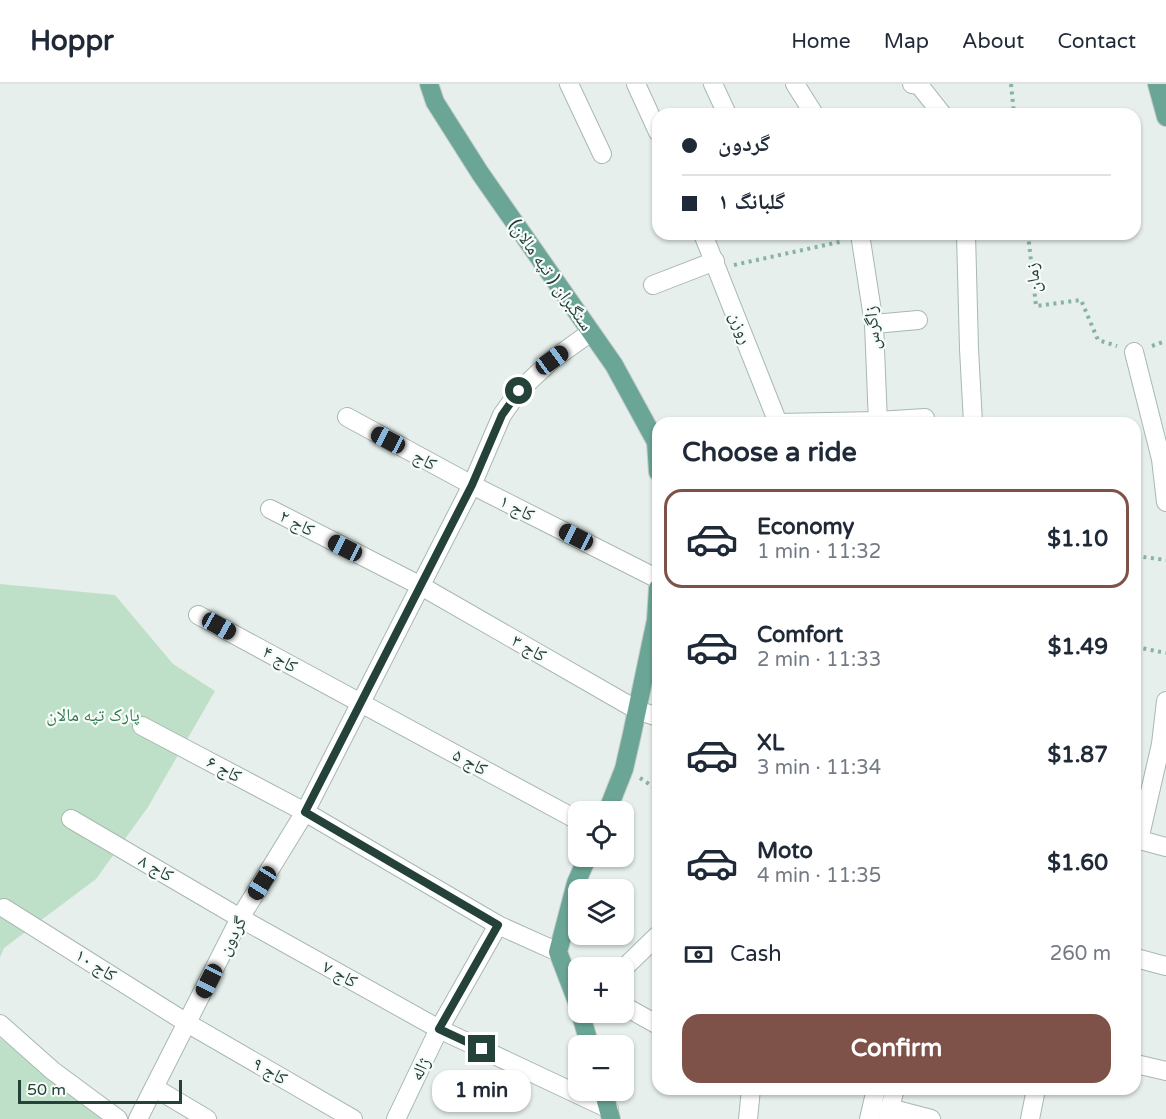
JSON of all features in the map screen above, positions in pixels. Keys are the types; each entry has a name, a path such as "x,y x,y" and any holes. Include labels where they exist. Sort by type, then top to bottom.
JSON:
{"main road":[{"name":"سنگبران ( تپه مالان)","path":"429,84 435,102 480,173 614,364 652,433"},
{"path":"1157,84 1166,117"},
{"path":"611,801 624,769 652,642"},
{"path":"568,977 558,952 576,882 583,867"}],"street":[{"path":"569,84 602,154"},
{"path":"636,84 652,119"},
{"path":"713,84 724,108"},
{"path":"795,84 810,108"},
{"path":"915,85 936,108"},
{"name":"روزن","path":"706,240 775,417"},
{"name":"زاگرس","path":"866,240 874,324 878,417"},
{"path":"966,240 973,417"},
{"path":"653,285 717,265"},
{"path":"874,324 918,320"},
{"name":"گردون","path":"138,1119 240,918 305,812 361,704 472,485 502,415 519,391 552,360 591,332"},
{"path":"1134,351 1163,459 1166,502"},
{"name":"کاج","path":"347,417 472,485"},
{"name":"کاج ۱","path":"472,485 652,576"},
{"name":"کاج ۲","path":"270,509 421,586"},
{"name":"کاج ۳","path":"421,586 637,710 652,715"},
{"name":"کاج ۴","path":"198,615 361,704"},
{"path":"1141,825 1163,745 1166,701"},
{"name":"کاج ۵","path":"361,704 568,815"},
{"name":"کاج ۶","path":"142,726 305,812 498,925 558,952"},
{"name":"کاج ۸","path":"71,819 240,918"},
{"path":"1141,841 1166,847"},
{"name":"کاج ۱۰","path":"4,908 187,1023"},
{"name":"کاج ۷","path":"240,918 439,1029 610,1114"},
{"name":"ژاله","path":"396,1119 439,1029 498,925"},
{"path":"634,958 652,941"},
{"path":"1141,959 1166,966"},
{"path":"634,1012 652,1022"},
{"name":"کاج ۹","path":"187,1023 352,1119"},
{"path":"0,1024 53,1071 118,1119"},
{"path":"1141,1065 1166,1071"},
{"path":"154,1088 207,1119"},
{"path":"748,1119 750,1095"},
{"path":"869,1119 875,1095"},
{"path":"893,1095 888,1113 931,1119"},
{"path":"1030,1119 1035,1095"}],"path":[{"path":"1011,84 1013,108"},
{"path":"717,265 840,240"},
{"name":"زمان","path":"1029,240 1036,306 1081,300 1098,340"},
{"path":"1141,557 1166,560"},
{"path":"1141,648 1166,653"}],"green space":[{"name":"پارک تپه مالان","path":"0,584 115,595 173,664 215,691 148,807 96,879 4,948 0,957"},
{"path":"0,1038 106,1119 0,1119"}],"route":[{"path":"482,1049 439,1029 498,925 305,812 472,485 502,415 519,391"}]}
